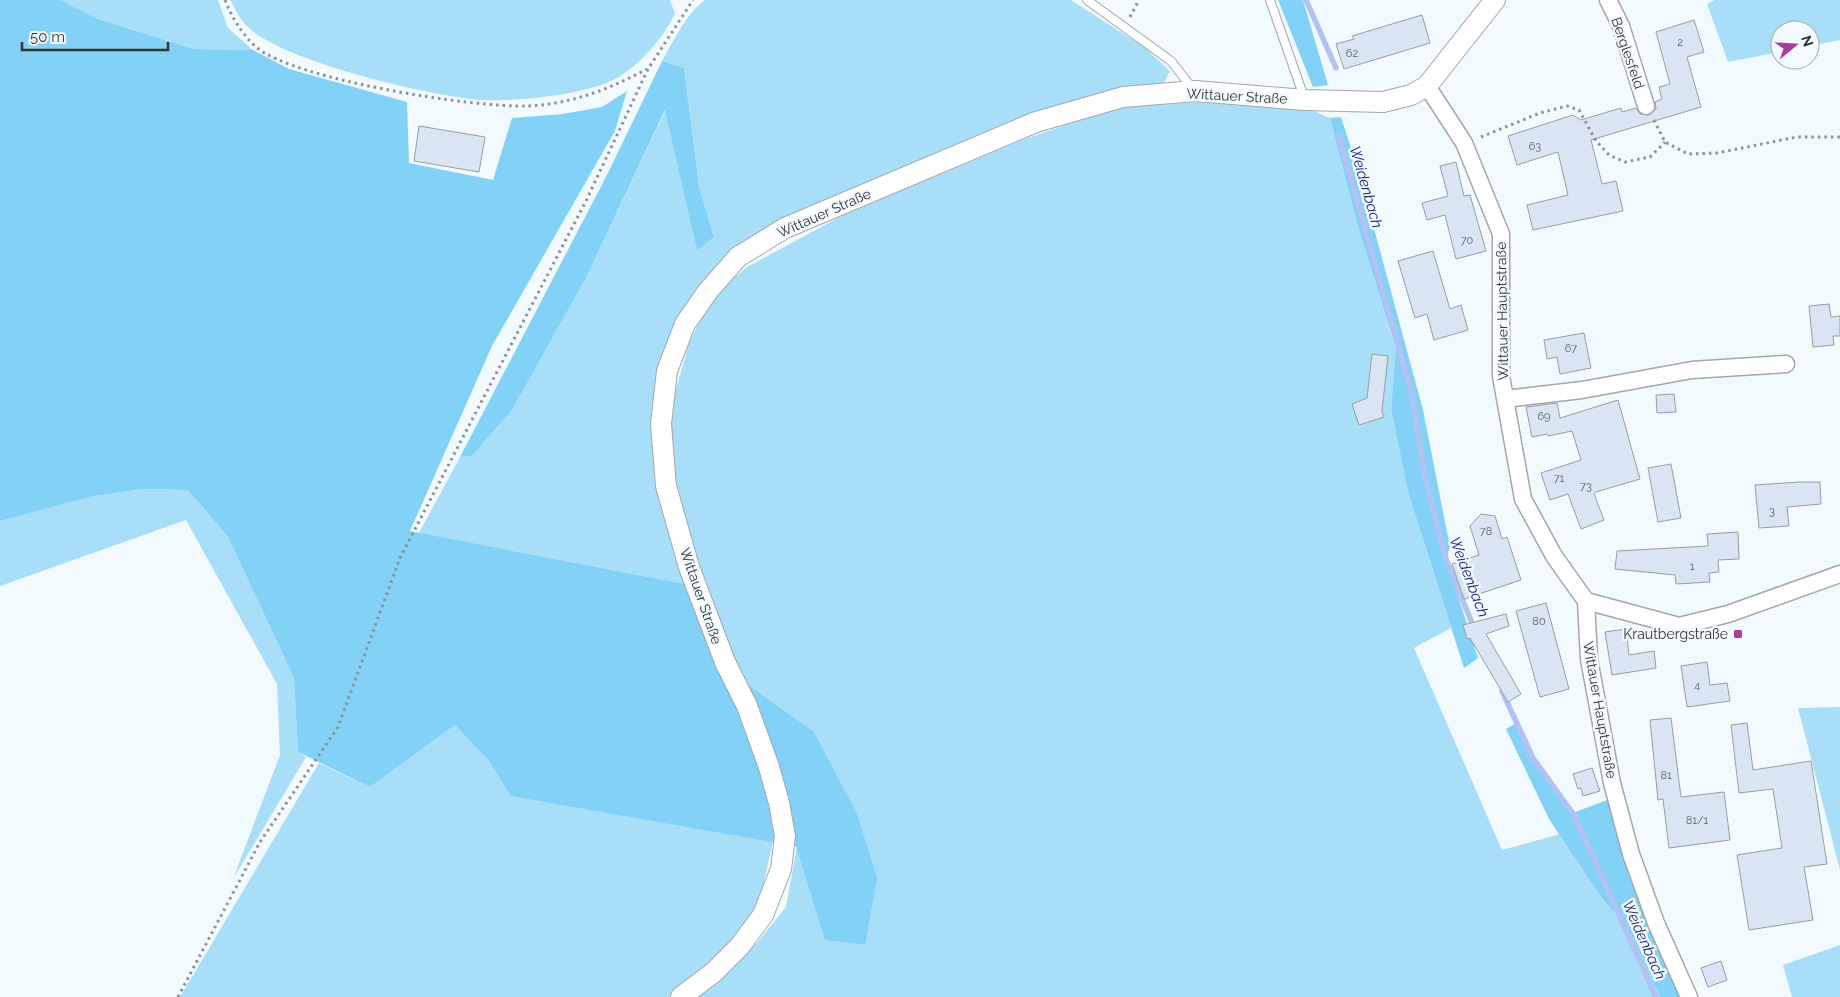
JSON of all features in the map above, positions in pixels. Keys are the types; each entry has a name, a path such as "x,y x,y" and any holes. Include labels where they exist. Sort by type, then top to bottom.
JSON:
{"street":[{"name":"Wittauer Straße","path":"681,997 714,972 740,946 763,915 781,869 785,836 779,803 769,767 747,706 725,662 692,576 666,486 661,424 667,371 685,324 708,290 738,257 785,228 1036,122 1123,97 1195,91 1306,100 1383,102 1410,95 1427,86 1496,0"},
{"name":"Berglesfeld","path":"1608,0 1620,26 1646,106"},
{"name":"Wittauer Hauptstraße","path":"1427,86 1464,143 1502,234 1501,376 1523,499 1554,556 1586,601 1589,659 1617,800 1631,854 1656,923 1689,997"},
{"path":"1505,399 1582,390 1692,370 1786,364"},
{"path":"1586,601 1678,626 1728,614 1840,574"}],"lane":[{"path":"1088,0 1171,61 1195,91"},
{"path":"1270,0 1306,100"}],"path":[{"path":"225,0 238,27 257,48 278,60 334,78 473,104 529,106 571,100 598,93 648,69"},
{"path":"178,997 260,842 338,727 400,558 586,201 648,69 693,0"},
{"path":"1464,143 1540,113 1567,106 1579,110 1596,141 1609,155 1625,162 1650,158 1665,142"},
{"path":"1646,106 1665,142 1688,154 1717,153 1797,137 1840,137"}],"shaded area":[{"path":"0,0 60,0 98,19 194,49 253,50 289,69 407,102 409,163 493,180 512,118 563,114 602,107 627,91 615,131 492,346 410,531 685,584 724,668 814,732 857,814 877,878 865,945 825,940 796,846 510,796 489,761 455,725 370,787 298,752 294,678 228,537 188,490 143,489 94,496 0,521"},
{"path":"60,0 218,0 228,28 253,50 194,49 98,19"},
{"path":"230,0 670,0 675,14 658,41 643,58 617,78 604,84 550,96 512,100 480,100 391,84 319,63 286,50 261,37 244,23"},
{"path":"705,0 1071,0 1144,47 1170,71 1164,83 1150,85 743,247 656,381 652,437 658,493 685,584 419,533 460,457 472,456 512,410 586,278 666,109 697,249 714,237 699,187 684,68 662,61 686,20"},
{"path":"1278,0 1303,0 1328,85 1313,87"},
{"path":"1715,0 1840,0 1840,40 1820,44 1820,20 1770,20 1770,54 1728,62 1707,4"},
{"path":"662,61 684,68 699,187 714,237 697,250 665,110 586,278 512,410 472,456 460,457 608,173"},
{"path":"1230,100 1302,106 1330,118 1356,220 1396,350 1391,409 1408,492 1451,628 1414,648 1502,850 1560,834 1603,900 1626,924 1660,997 697,997 757,943 786,907 797,846 825,940 865,945 741,680 680,510 665,427 690,341 702,316 719,291 747,267 847,213 1020,141 1124,107"},
{"path":"1341,117 1359,173 1423,410 1450,547 1446,559 1478,658 1464,668 1408,492 1391,409 1396,349 1356,220 1330,118"},
{"path":"143,489 188,490 228,537 294,678 298,752 306,757 233,879 280,755 277,684 186,520 0,586 0,521 94,496"},
{"path":"1840,707 1840,870 1798,708"},
{"path":"1518,722 1534,757 1575,812 1610,799 1629,877 1681,997 1660,997 1626,924 1603,900 1549,819 1506,729"},
{"path":"455,725 489,761 510,796 773,841 763,887 753,920 719,957 669,997 180,997 319,763 370,787"},
{"path":"1840,945 1840,997 1792,997 1783,965"}],"building":[{"path":"1422,15 1430,43 1344,69 1336,44 1354,39 1352,36"},
{"path":"1694,20 1704,52 1687,57 1701,107 1591,140 1602,184 1616,181 1623,211 1533,230 1527,205 1568,195 1558,152 1517,165 1508,136 1573,115 1581,120 1621,108 1622,112 1636,108 1640,114 1649,115 1656,109 1655,102 1662,99 1659,87 1670,84 1656,32"},
{"path":"419,126 485,137 479,172 414,161"},
{"path":"1456,162 1464,196 1470,195 1486,251 1456,259 1445,215 1427,220 1422,203 1448,196 1440,166"},
{"path":"1433,251 1450,309 1461,305 1468,330 1434,340 1427,314 1415,318 1398,261"},
{"path":"1829,304 1831,317 1840,316 1840,336 1833,336 1834,345 1813,347 1809,306"},
{"path":"1584,333 1591,368 1560,374 1557,357 1547,359 1544,340"},
{"path":"1372,354 1388,356 1382,411 1384,417 1359,425 1352,404 1367,398"},
{"path":"1674,394 1676,412 1657,413 1656,395"},
{"path":"1618,400 1640,479 1596,492 1594,494 1604,520 1581,529 1568,494 1550,500 1541,473 1581,460 1572,431 1532,437 1526,407 1557,403 1560,418"},
{"path":"1671,464 1681,518 1658,522 1648,468"},
{"path":"1820,482 1821,504 1787,507 1789,526 1759,528 1755,485"},
{"path":"1481,514 1495,516 1502,539 1507,537 1521,580 1464,599 1452,564 1479,555 1470,526"},
{"path":"1738,532 1739,559 1718,560 1719,572 1709,573 1710,582 1676,584 1675,575 1615,569 1617,551 1708,546 1707,534"},
{"path":"1546,603 1569,689 1540,697 1516,611"},
{"path":"1506,614 1509,626 1486,634 1521,694 1508,702 1470,638 1467,639 1463,625"},
{"path":"1626,629 1629,655 1654,651 1656,668 1612,675 1605,632"},
{"path":"1707,662 1710,685 1727,683 1730,701 1687,707 1681,666"},
{"path":"1671,718 1681,797 1724,792 1730,840 1669,848 1663,799 1658,800 1650,720"},
{"path":"1747,723 1753,770 1811,761 1827,864 1804,867 1813,920 1749,930 1737,855 1782,848 1773,789 1739,793 1731,725"},
{"path":"1592,768 1600,791 1583,796 1581,788 1578,789 1573,774"},
{"path":"1721,961 1727,980 1708,987 1701,968"}],"waterway":[{"name":"Weidenbach","path":"1306,0 1336,68"},
{"name":"Weidenbach","path":"1339,136 1411,391 1425,477 1446,559 1474,628"},
{"name":"Weidenbach","path":"1502,691 1533,758 1574,815 1656,997"}],"place":[{"name":"Krautbergstraße","path":"1738,634"}]}
